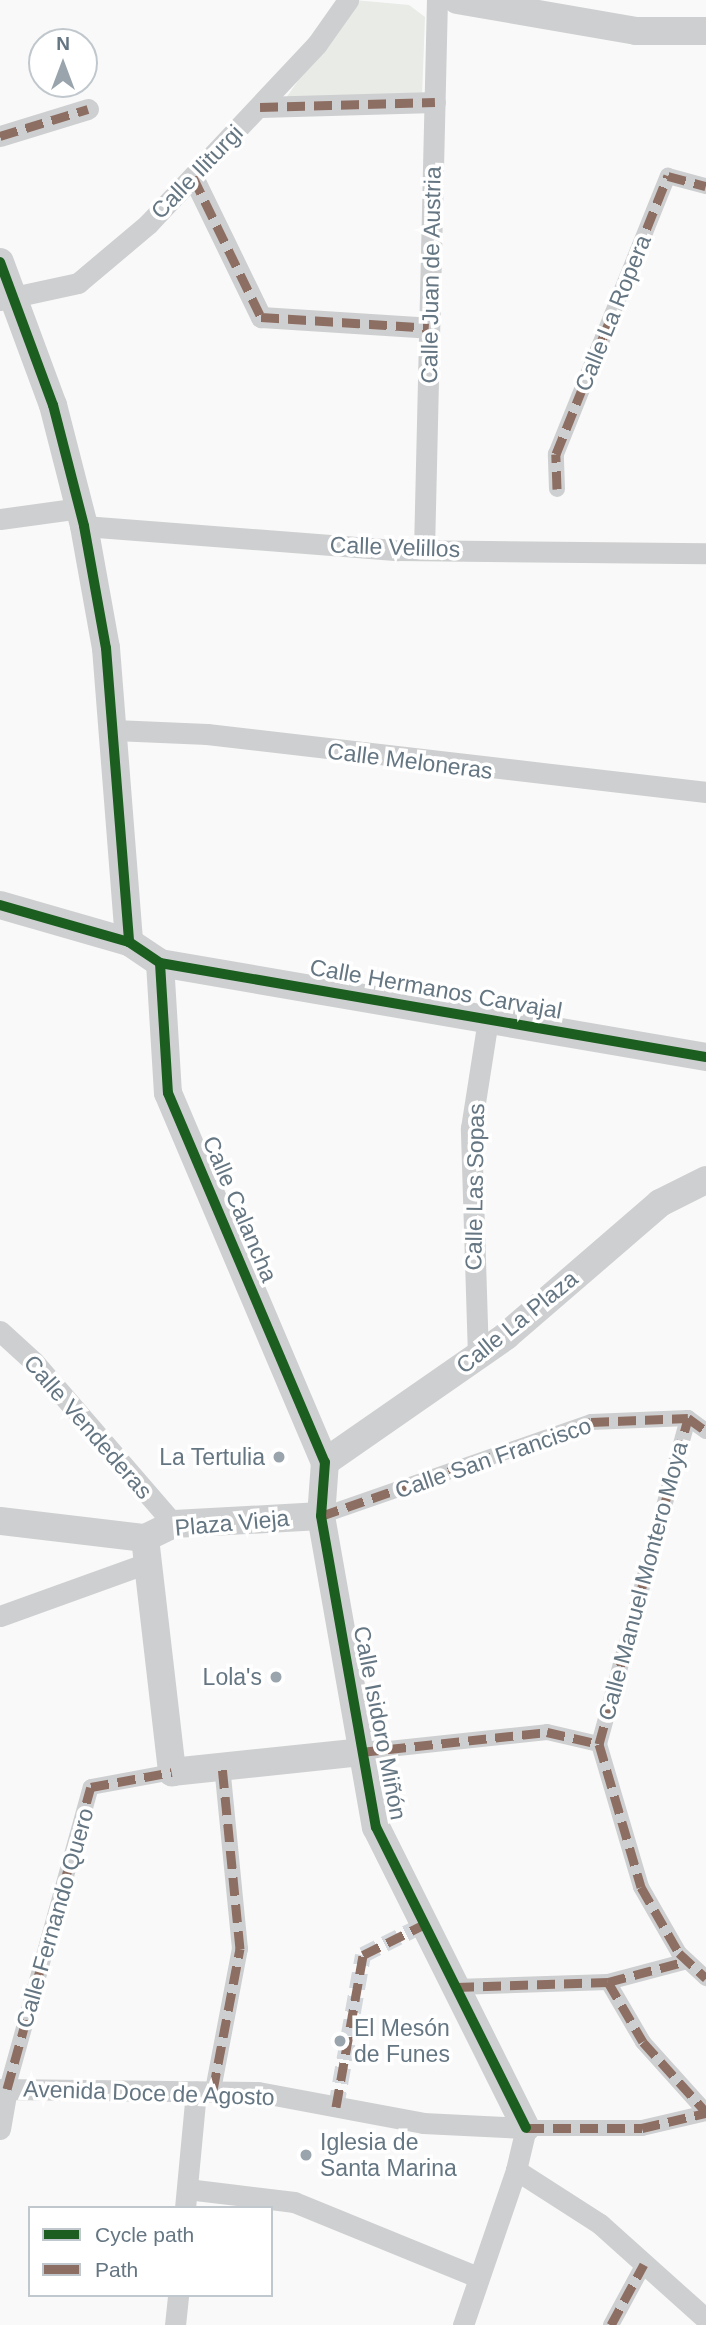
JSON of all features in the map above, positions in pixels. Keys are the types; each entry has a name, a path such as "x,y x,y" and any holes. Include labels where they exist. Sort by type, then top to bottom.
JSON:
{"street":[{"name":"Calle Iliturgi","path":"7,299 78,283 193,177 260,107 348,0"},
{"name":"Calle Juan de Austria","path":"424,550 437,0"},
{"path":"457,0 636,32 706,31"},
{"path":"260,107 435,102"},
{"path":"0,136 88,109"},
{"name":"Calle La Ropera","path":"557,489 556,454 667,176 706,186"},
{"path":"193,177 261,317 429,328"},
{"path":"0,262 7,299 53,405 82,517 114,730 129,942"},
{"name":"Calle Velillos","path":"0,519 82,517 424,550 706,553"},
{"name":"Calle Meloneras","path":"114,730 207,734 706,792"},
{"path":"0,905 129,942 160,963"},
{"name":"Calle Hermanos Carvajal","path":"160,963 706,1057"},
{"name":"Calle Calancha","path":"160,963 168,1093 325,1462"},
{"name":"Calle Las Sopas","path":"478,1356 471,1128 488,1019"},
{"name":"Calle La Plaza","path":"325,1462 478,1356 660,1203 706,1180"},
{"name":"Calle Vendederas","path":"0,1331 174,1524"},
{"path":"688,1419 706,1431"},
{"name":"Calle San Francisco","path":"321,1516 591,1422 688,1419"},
{"name":"Calle Manuel Montero Moya","path":"599,1744 688,1419"},
{"name":"Calle Isidoro Miñón","path":"325,1462 321,1516 376,1827 526,2129"},
{"name":"Plaza Vieja","path":"146,1550 174,1524 321,1516"},
{"path":"0,1521 146,1550"},
{"path":"0,1616 146,1550"},
{"path":"146,1550 172,1772 547,1732 599,1744 641,1887 687,1961 706,1979"},
{"path":"222,1766 240,1949 204,2091 186,2198 294,2202 478,2277"},
{"name":"Calle Fernando Quero","path":"0,2129 3,2089 91,1787 172,1772"},
{"path":"456,1987 608,1982 687,1961"},
{"path":"608,1982 643,2042 706,2113"},
{"name":"Avenida Doce de Agosto","path":"3,2089 258,2092 423,2123 526,2129 642,2128 706,2113"},
{"path":"463,2325 516,2170 526,2129"},
{"path":"516,2170 600,2224 706,2319"},
{"path":"611,2325 644,2264"},
{"path":"175,2325 178,2297"}],"shaded area":[{"path":"354,0 409,5 425,17 422,96 286,98"}],"tunnel":[{"path":"336,2107 363,1955 425,1924"}],"marked path":[{"path":"260,107 435,102"},
{"path":"0,136 88,109"},
{"path":"557,489 556,454 668,176 706,186"},
{"path":"193,177 261,317 429,328"},
{"path":"321,1516 591,1422 688,1418 706,1431"},
{"path":"599,1744 688,1418"},
{"path":"361,1752 547,1732 599,1744 641,1887 679,1953 706,1978"},
{"path":"213,2090 240,1949 222,1766"},
{"path":"7,2089 91,1787 172,1772"},
{"path":"336,2107 363,1955 425,1924"},
{"path":"456,1987 608,1982 687,1961"},
{"path":"608,1982 643,2042 706,2112"},
{"path":"526,2128 642,2128 706,2113"},
{"path":"611,2325 644,2264"}],"cycle path":[{"path":"0,262 53,405 84,526 106,648 129,942"},
{"path":"0,905 129,942 160,963 706,1057"},
{"path":"160,963 168,1093 325,1462 321,1516 376,1827 526,2128"}],"place":[{"name":"La Tertulia","path":"279,1457"},
{"name":"Lola's","path":"276,1677"},
{"name":"El Mesón de Funes","path":"340,2041"},
{"name":"Iglesia de Santa Marina","path":"306,2155"}]}
